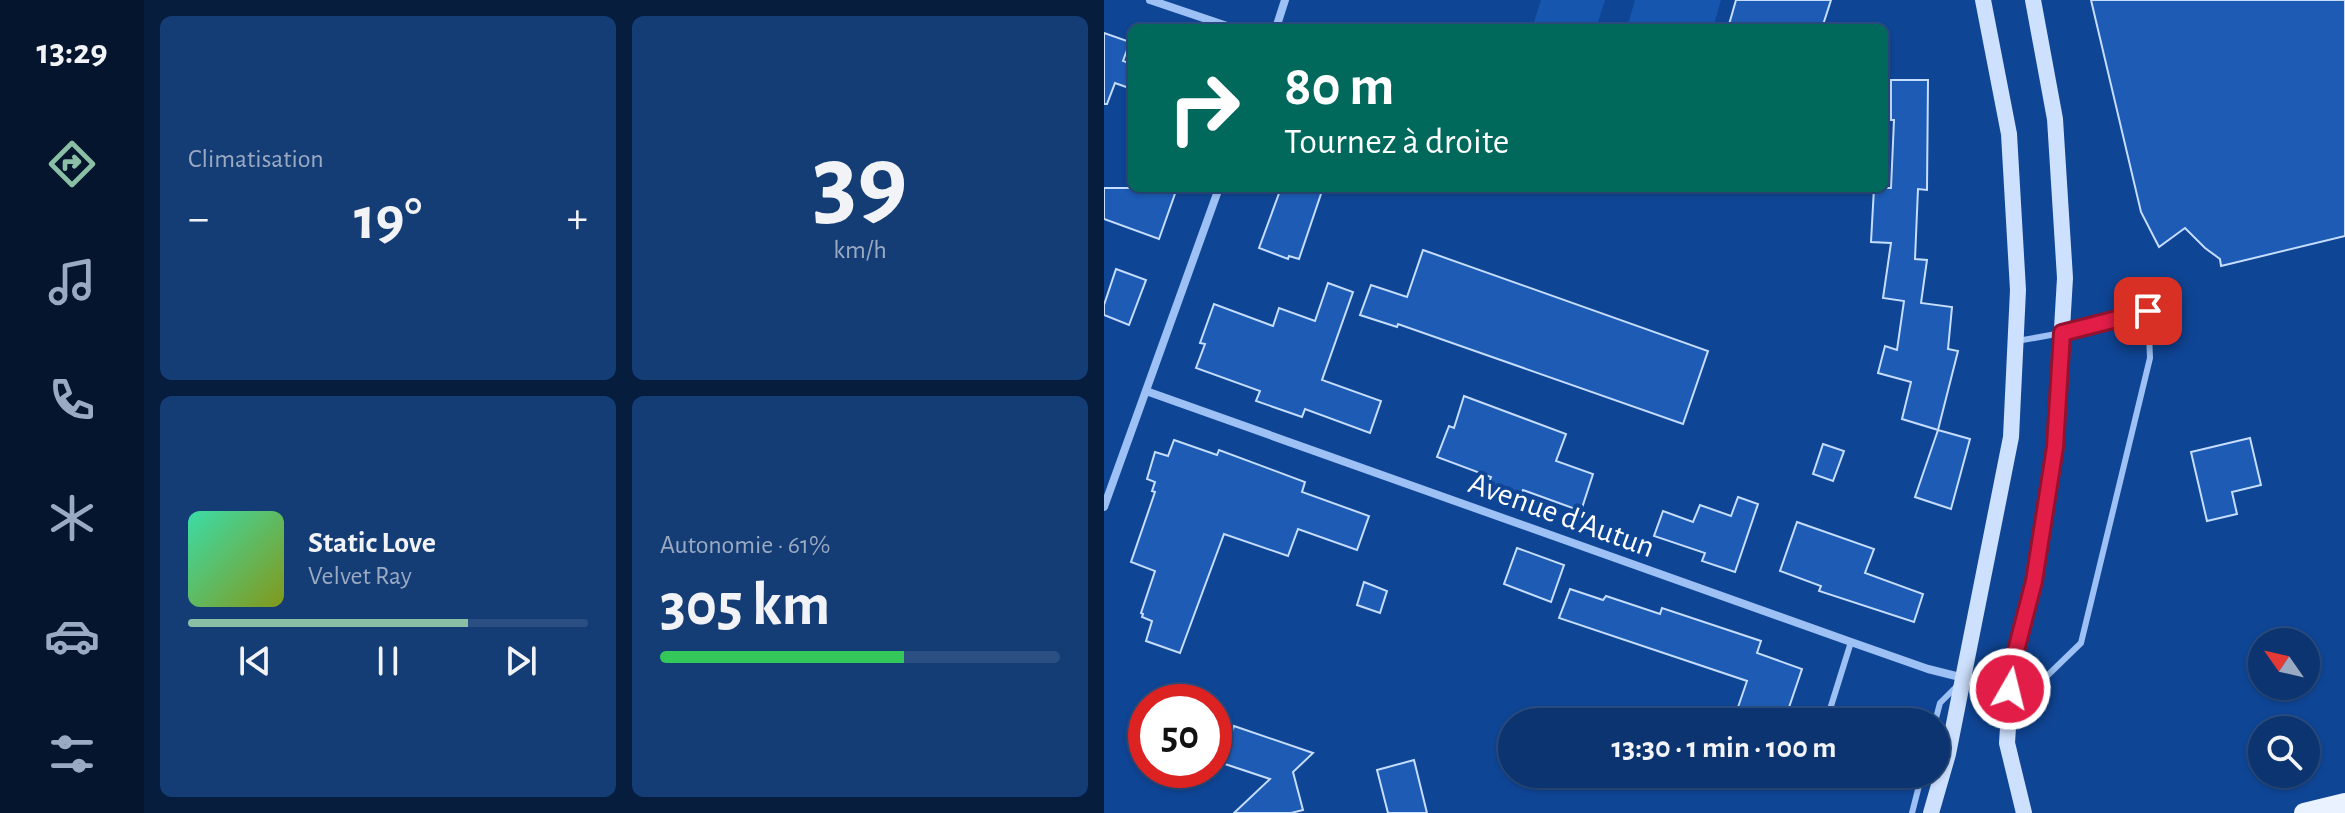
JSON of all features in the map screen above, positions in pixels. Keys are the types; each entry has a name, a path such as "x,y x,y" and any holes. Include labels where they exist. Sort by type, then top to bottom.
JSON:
{"main road":[{"path":"1931,813 1948,754 2011,437 2018,290 2009,134 1983,0"},
{"path":"2024,813 2007,743 2008,713 2012,666 2034,581 2055,447 2065,278 2055,119 2033,0"},
{"path":"2304,813 2345,803"}],"street":[{"path":"1150,0 1221,24"},
{"path":"1277,24 1285,0"},
{"path":"1104,507 1108,480 1146,391 1218,192"},
{"name":"Avenue d'Autun","path":"1146,391 1851,642 1964,678"}],"lane":[{"path":"2008,713 2081,643 2150,358 2148,311 2016,341"},
{"path":"1830,708 1851,642"},
{"path":"1939,708 1964,678"},
{"path":"1912,813 1918,788"}],"shaded area":[{"path":"1541,0 1605,0 1597,24 1533,24"},
{"path":"1635,0 1721,0 1714,24 1628,24"}],"building":[{"path":"1736,0 1831,0 1823,24 1729,24"},
{"path":"2091,0 2345,0 2345,236 2221,266 2220,259 2185,228 2159,247 2141,212"},
{"path":"1104,33 1128,41 1123,61 1128,63 1128,88 1115,83 1107,104 1104,104"},
{"path":"1891,80 1928,80 1927,190 1918,189 1915,259 1927,260 1921,303 1952,307 1948,349 1958,351 1938,430 1902,419 1911,382 1878,373 1885,346 1897,350 1904,301 1883,298 1891,243 1871,242 1874,192 1888,192 1891,188 1894,120 1891,120"},
{"path":"1104,188 1128,188 1128,192 1176,192 1159,239 1104,219"},
{"path":"1280,192 1322,192 1299,259 1289,256 1288,259 1259,248"},
{"path":"1423,250 1708,351 1683,424 1398,324 1397,327 1360,315 1371,285 1407,297"},
{"path":"1116,269 1146,280 1129,325 1104,315 1104,305"},
{"path":"1328,283 1353,292 1322,380 1381,401 1370,433 1305,409 1302,417 1256,401 1260,391 1196,368 1205,344 1200,343 1214,304 1273,326 1279,308 1315,321"},
{"path":"1464,396 1566,434 1556,461 1593,474 1581,511 1523,490 1521,496 1488,485 1491,477 1437,457 1449,426 1454,428"},
{"path":"1938,430 1970,439 1951,509 1915,497"},
{"path":"2250,438 2261,485 2232,492 2237,514 2207,521 2191,452"},
{"path":"1174,440 1217,455 1219,450 1305,482 1302,492 1369,516 1357,550 1298,529 1288,556 1224,534 1180,653 1146,641 1152,621 1142,617 1141,613 1155,571 1131,562 1155,492 1152,491 1155,482 1147,479 1155,452 1168,456"},
{"path":"1823,444 1844,451 1833,481 1813,474"},
{"path":"1738,497 1758,504 1735,572 1702,561 1705,553 1654,536 1663,511 1693,522 1700,505 1731,516"},
{"path":"1797,522 1874,549 1865,573 1923,594 1914,622 1819,591 1821,586 1780,571"},
{"path":"1517,548 1564,565 1551,602 1504,584"},
{"path":"1364,582 1387,591 1380,613 1357,605"},
{"path":"1570,589 1603,600 1606,596 1660,614 1662,608 1761,641 1757,653 1802,669 1789,708 1738,708 1747,681 1559,618"},
{"path":"1234,726 1313,753 1293,772 1303,810 1291,813 1234,813 1270,779 1232,766"},
{"path":"1414,760 1427,813 1388,813 1377,770"}],"route":[{"path":"2010,689 2012,666 2034,581 2055,447 2062,333 2148,311"}]}
